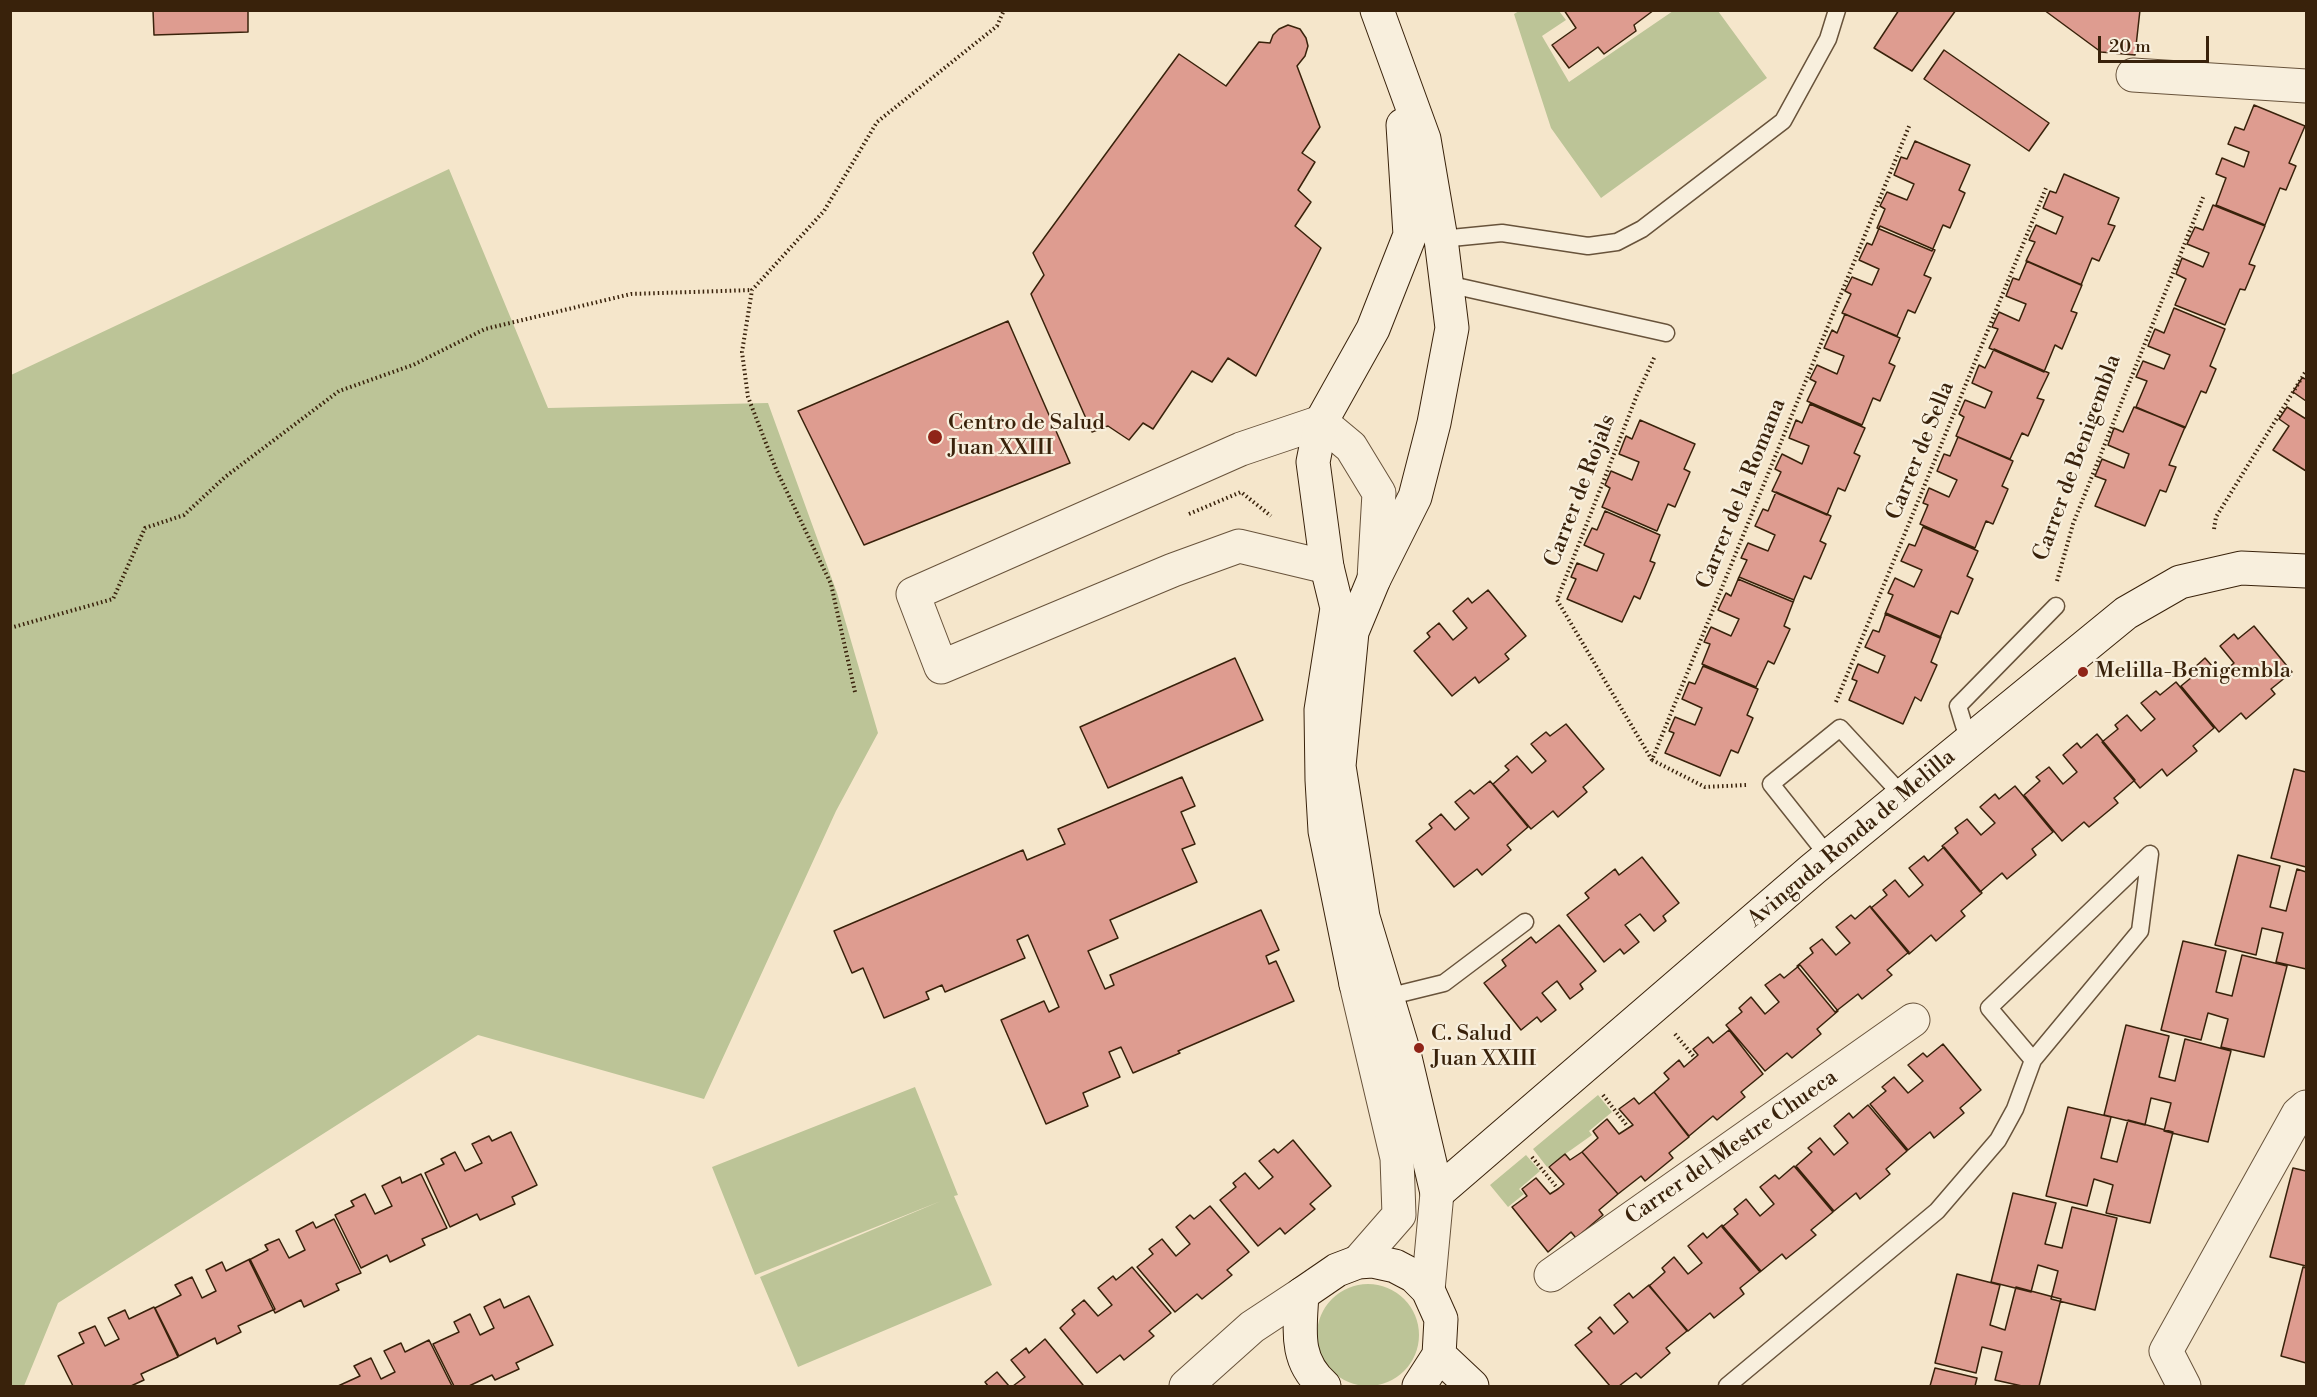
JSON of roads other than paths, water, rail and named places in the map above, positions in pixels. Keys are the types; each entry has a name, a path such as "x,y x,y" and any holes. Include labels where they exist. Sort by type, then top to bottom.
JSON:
{"street":[{"path":"1377,10 1424,139 1442,239 1452,328 1434,423 1415,497 1374,579 1352,632 1339,766 1363,917 1404,1053 1437,1193 1428,1290"},
{"path":"1358,1262 1399,1215 1397,1158 1356,984 1324,821 1321,710 1337,608 1327,567 1313,462 1321,422 1373,329 1410,235 1400,77 1386,10"},
{"path":"2133,75 2307,86"},
{"path":"1321,422 1240,449 913,594 941,667 1173,570 1239,546 1327,567"},
{"path":"1321,422 1351,447 1379,493 1374,579"},
{"name":"Avinguda Ronda de Melilla","path":"1437,1193 1829,857 2126,613 2180,582 2241,567 2307,571"},
{"name":"Carrer del Mestre Chueca","path":"1551,1275 1913,1020"},
{"path":"2184,1386 2166,1351 2292,1123 2307,1107"},
{"path":"1186,1386 1252,1327 1337,1270 1358,1262 1372,1261 1395,1266 1414,1276 1428,1290 1441,1319 1439,1355 1419,1386"},
{"path":"1302,1294 1300,1345 1313,1377 1324,1386"},
{"path":"1439,1355 1472,1386"}],"lane":[{"path":"1442,239 1502,233 1588,246 1617,242 1642,228 1783,121 1828,39 1837,10"},
{"path":"1446,284 1666,333"},
{"path":"1969,742 1958,706 2056,606"},
{"path":"1829,857 1771,784 1840,728 1903,796"},
{"path":"1727,1386 1937,1211 1998,1140 2015,1108 2033,1060 2139,931 2150,854 1989,1008 2033,1060"},
{"path":"1387,997 1444,983 1525,922"}],"place":[{"name":"Centro de Salud Juan XXIII","path":"935,437"},
{"name":"Melilla-Benigembla","path":"2083,672"},
{"name":"C. Salud Juan XXIII","path":"1419,1048"}]}
